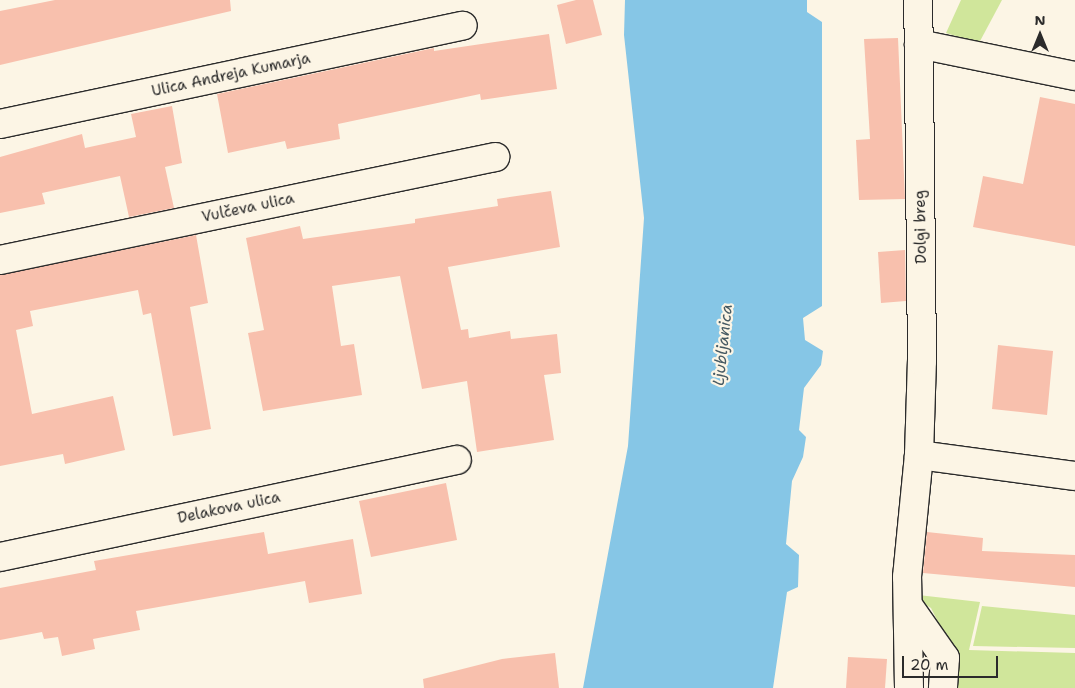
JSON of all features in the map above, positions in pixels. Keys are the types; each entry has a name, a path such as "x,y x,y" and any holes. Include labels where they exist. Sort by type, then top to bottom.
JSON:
{"street":[{"name":"Dolgi breg","path":"909,688 910,608 907,577 919,455 918,0"},
{"name":"Ulica Andreja Kumarja","path":"0,124 463,26"},
{"path":"919,44 1075,76"},
{"name":"Vulčeva ulica","path":"0,260 495,157"},
{"path":"919,455 1075,476"},
{"name":"Delakova ulica","path":"0,557 457,460"},
{"path":"910,608 945,658 943,688"}],"green space":[{"path":"961,0 1002,0 979,43 946,33"},
{"path":"918,595 980,602 969,650 1075,653 1075,688 953,688 955,656 931,608 926,605 925,610"},
{"path":"982,606 1075,615 1075,648 973,646"}],"water":[{"name":"Ljubljanica","path":"625,0 807,0 807,12 822,22 822,306 803,318 805,340 823,351 821,365 804,388 799,430 806,437 803,457 792,481 786,544 799,555 798,587 787,592 773,688 583,688 628,446 644,218 624,35"}],"building":[{"path":"55,0 230,0 231,11 0,65 0,11"},
{"path":"576,0 593,0 602,35 566,44 557,5"},
{"path":"549,34 557,89 481,100 480,94 338,124 340,139 287,149 285,141 228,153 217,94 434,48 434,51"},
{"path":"898,38 905,199 859,200 856,140 870,139 864,39"},
{"path":"1040,97 1075,104 1075,246 973,227 983,176 1023,184"},
{"path":"172,106 182,163 165,167 174,208 129,217 120,176 42,193 45,204 0,213 0,157 82,134 85,148 136,137 131,114"},
{"path":"551,191 560,247 448,267 461,330 468,329 469,338 510,331 511,339 557,334 561,373 544,375 554,440 477,452 467,381 422,389 400,276 332,286 341,346 354,344 362,395 263,411 248,333 264,330 246,238 300,226 303,239 415,223 415,219 498,206 497,199"},
{"path":"196,235 208,303 190,307 211,429 173,436 151,313 143,315 138,290 30,311 33,326 16,330 32,414 113,396 125,450 65,464 63,454 0,466 0,275"},
{"path":"905,250 906,301 881,303 878,252"},
{"path":"998,345 1053,351 1047,415 992,409"},
{"path":"446,483 457,540 371,557 359,501"},
{"path":"264,532 268,554 353,539 362,594 309,603 305,581 136,611 140,630 93,639 95,649 62,656 58,637 44,639 42,632 0,640 0,588 96,570 94,561"},
{"path":"927,532 983,538 982,551 1075,555 1075,587 923,573"},
{"path":"555,653 559,688 424,688 423,679 502,659"},
{"path":"848,657 887,659 885,688 846,688"}]}
